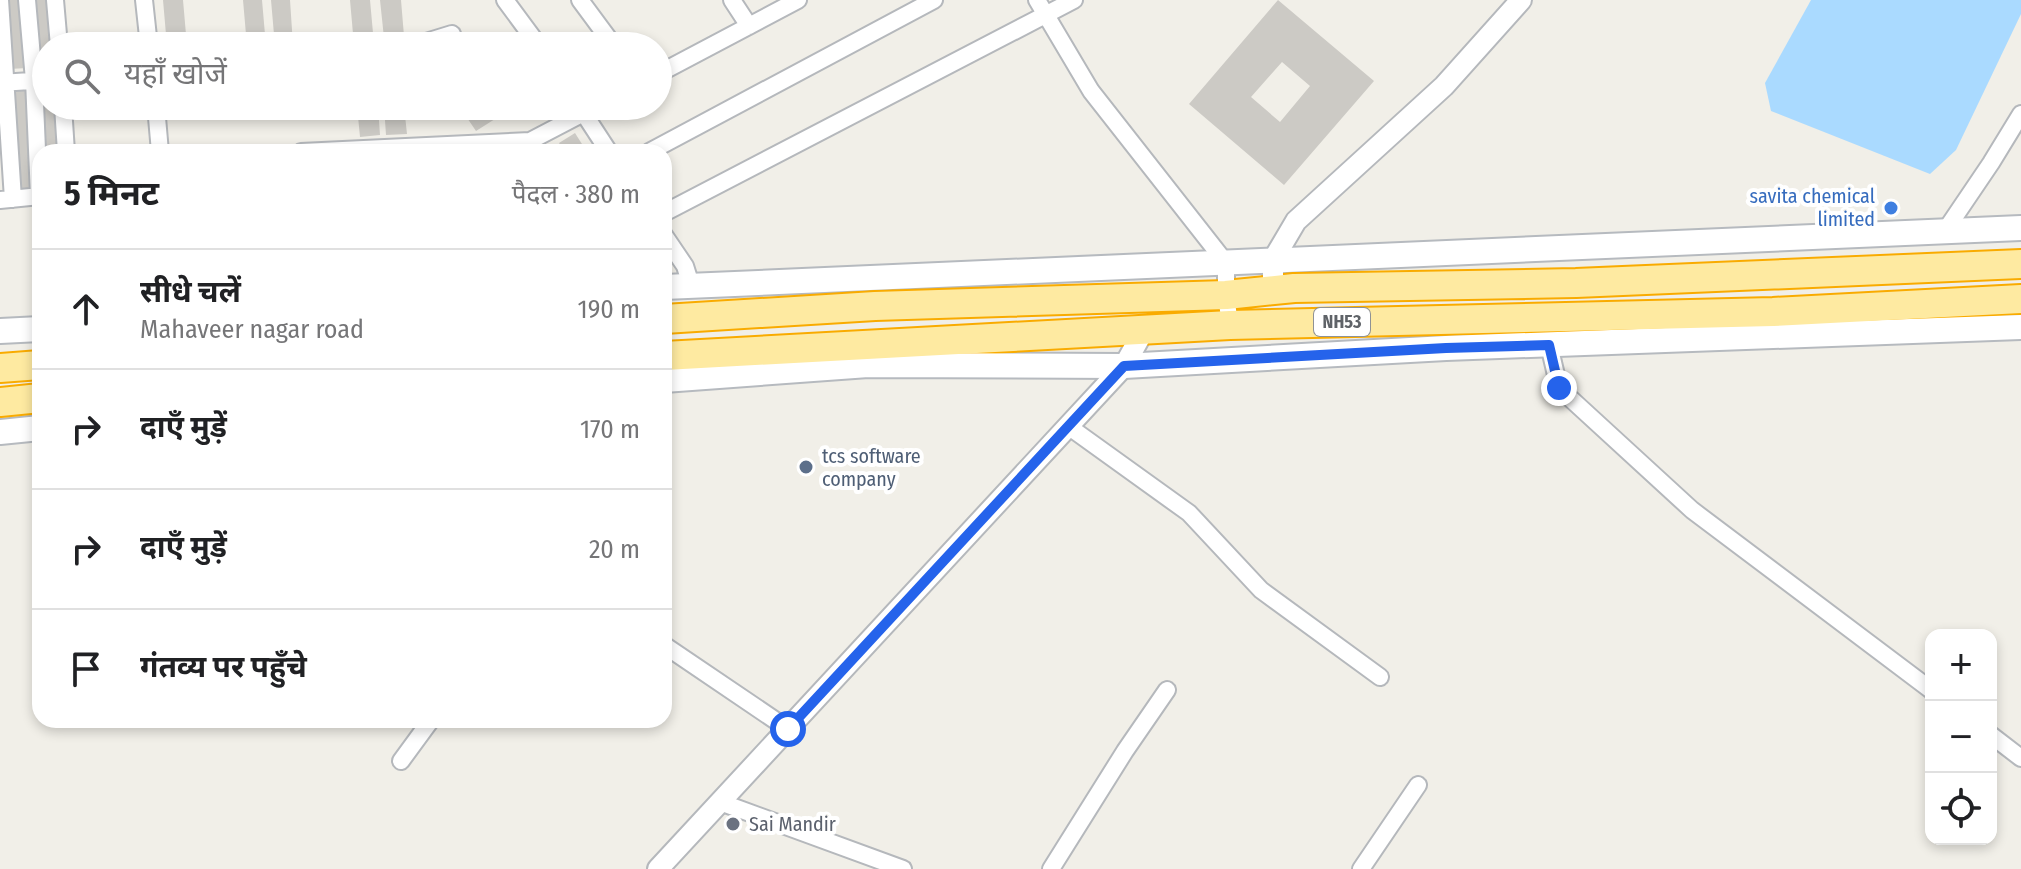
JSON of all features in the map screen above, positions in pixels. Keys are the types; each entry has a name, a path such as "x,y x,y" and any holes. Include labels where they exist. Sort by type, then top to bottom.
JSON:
{"highway":[{"name":"NH53","path":"672,319 875,306 1226,295 1294,288 1576,283 2021,264"},
{"name":"NH53","path":"672,356 1230,325 1773,312 2021,299"},
{"path":"0,368 32,366"},
{"path":"0,402 32,399"}],"main road":[{"path":"672,286 2021,228"},
{"path":"672,379 868,365 1124,366 1446,348 2021,327"},
{"path":"0,331 32,329"},
{"path":"0,432 32,429"}],"street":[{"path":"0,0 6,199 32,197"},
{"path":"27,0 32,32"},
{"path":"55,0 58,32"},
{"path":"144,0 147,32"},
{"path":"505,0 529,32"},
{"path":"580,0 604,32"},
{"path":"732,0 749,26"},
{"path":"672,67 798,0"},
{"path":"664,144 934,0"},
{"path":"672,209 1042,7 1074,0"},
{"path":"1273,290 1273,260 1296,221 1444,86 1521,0"},
{"path":"1042,7 1091,91 1226,263 1230,325"},
{"path":"2,83 32,81"},
{"path":"1945,231 2021,114"},
{"path":"40,120 40,144"},
{"path":"64,120 65,144"},
{"path":"157,120 159,144"},
{"path":"468,144 530,141 566,120"},
{"path":"592,120 605,144"},
{"path":"672,247 685,266 691,285"},
{"path":"658,869 1124,366 1144,330"},
{"path":"1549,345 1559,388 1681,500 1925,685"},
{"path":"1068,426 1189,513 1261,590 1380,677"},
{"path":"672,650 788,729"},
{"path":"1051,869 1167,690"},
{"path":"401,761 425,728"},
{"path":"1997,740 2021,758"},
{"path":"1361,869 1418,785"},
{"path":"720,802 892,867"}],"water":[{"path":"1811,0 2021,0 2021,14 1956,150 1930,174 1771,111 1765,83"}],"building":[{"path":"3,0 22,0 28,68 9,69"},
{"path":"31,0 50,0 53,32 34,32"},
{"path":"163,0 183,0 186,32 166,32"},
{"path":"243,0 262,0 265,32 246,32"},
{"path":"271,0 290,0 292,32 274,32"},
{"path":"350,0 370,0 373,32 353,32"},
{"path":"380,0 401,0 404,32 383,32"},
{"path":"1278,0 1374,81 1284,185 1189,104","holes":["1282,62 1310,86 1280,122 1251,97"]},
{"path":"30,90 35,144 32,144 32,192 20,193 11,92"},
{"path":"41,120 60,120 62,144 43,144"},
{"path":"358,120 379,120 380,135 360,137"},
{"path":"385,120 406,120 407,134 386,135"},
{"path":"469,120 493,120 476,131"},
{"path":"575,133 582,144 560,144"}],"place":[{"name":"savita chemical limited","path":"1891,208"},
{"name":"tcs software company","path":"806,467"},
{"name":"Sai Mandir","path":"733,824"}],"route":[{"path":"788,729 1124,366 1549,345 1559,388"}]}
